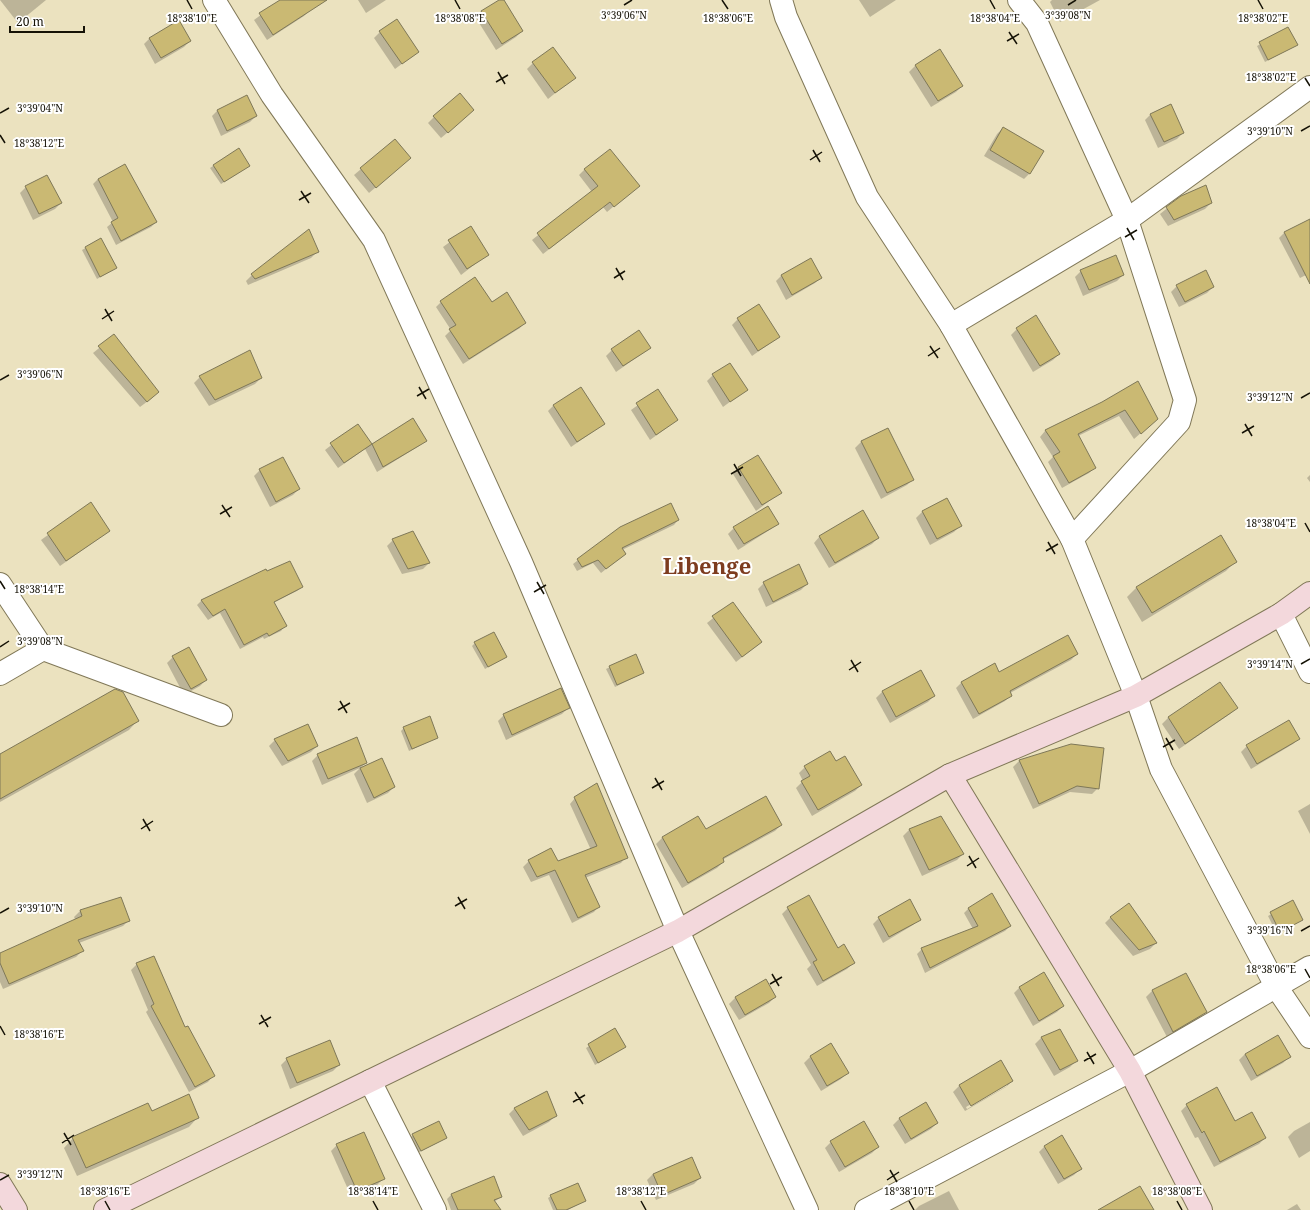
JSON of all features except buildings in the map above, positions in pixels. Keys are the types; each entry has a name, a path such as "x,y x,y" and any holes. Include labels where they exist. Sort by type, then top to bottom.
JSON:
{"street":[{"path":"214,0 272,96 374,240 521,562 678,931 806,1210"},
{"path":"1019,0 1037,22 1127,220 1185,400 1179,422 1072,539"},
{"path":"786,6 867,197 951,325 1072,539 1136,696 1161,769 1276,988 1310,1037"},
{"path":"951,325 1127,220 1310,87"},
{"path":"0,584 44,649 221,715"},
{"path":"105,1210 678,931 950,775 1136,696 1281,614 1310,592"},
{"path":"1281,614 1310,672"},
{"path":"0,674 44,649"},
{"path":"950,775 1130,1071 1201,1210"},
{"path":"866,1210 1130,1071 1310,967"},
{"path":"370,1081 435,1210"},
{"path":"0,1184 16,1210"}],"district":[{"name":"Libenge","path":"707,565"}]}
